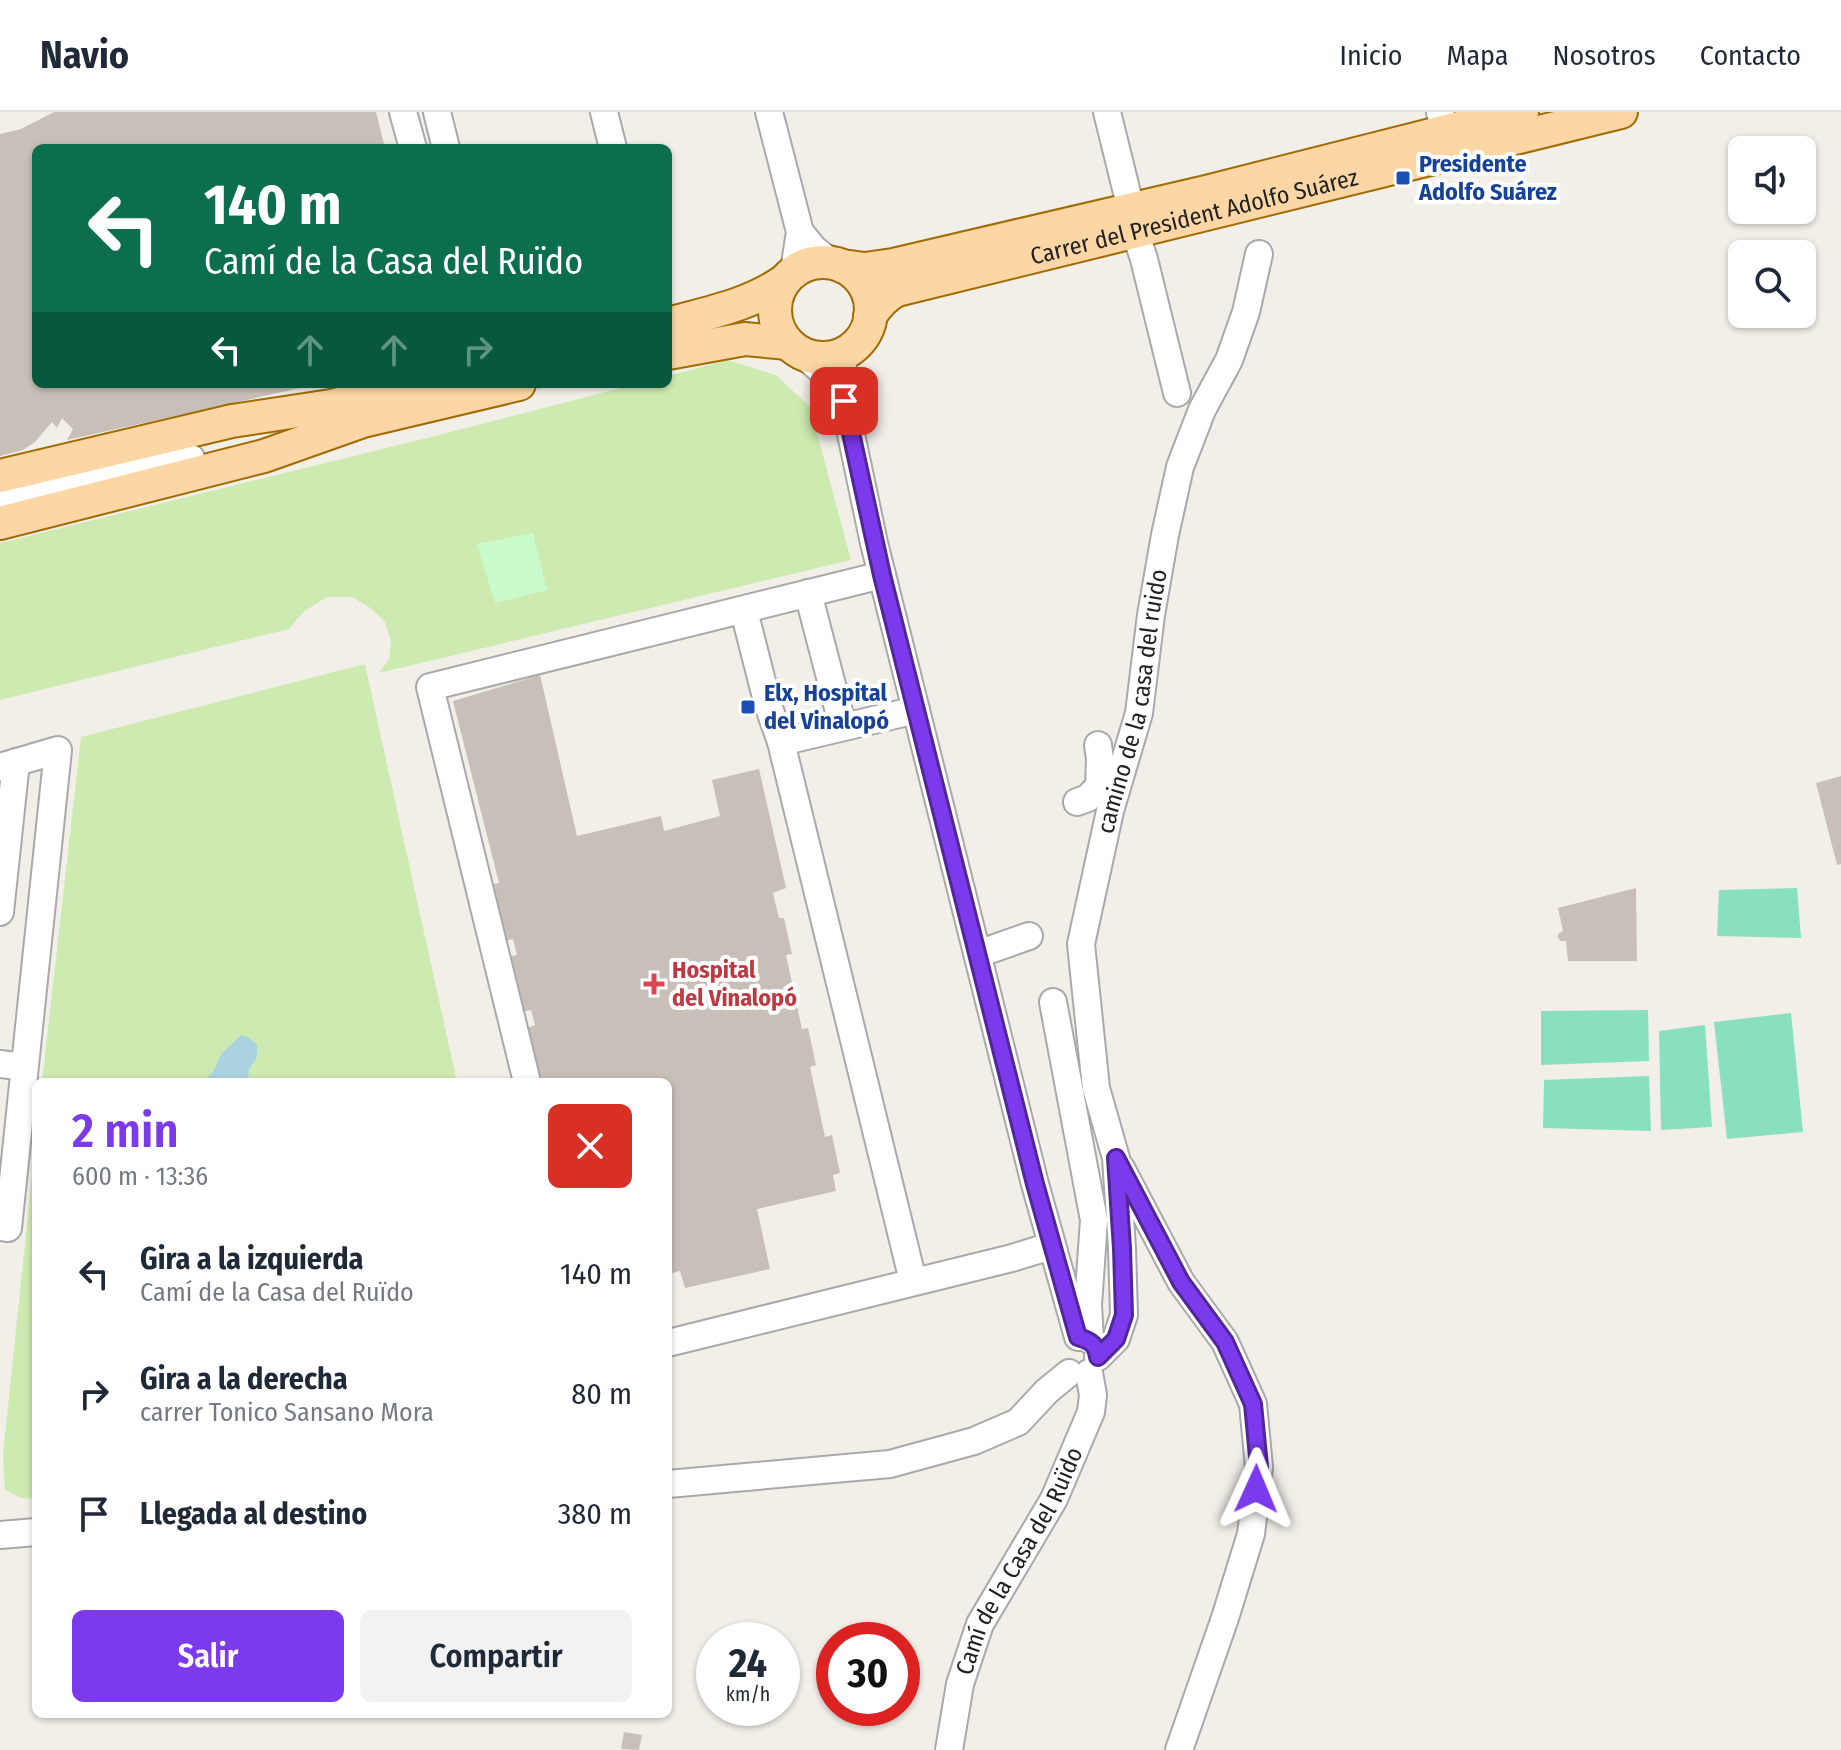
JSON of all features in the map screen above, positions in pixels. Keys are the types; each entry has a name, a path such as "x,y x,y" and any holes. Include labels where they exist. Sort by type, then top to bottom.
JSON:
{"main road":[{"name":"Carrer del President Adolfo Suárez","path":"870,316 889,294 897,290 1133,221 1442,122 1522,112"},
{"name":"Carrer del President Adolfo Suárez","path":"838,265 878,268 1133,221 1621,112"},
{"path":"672,323 740,304 770,291 796,270 811,263 827,262 856,275 870,303 865,334 854,347 826,359 810,357 794,348 745,339 672,352"},
{"path":"788,278 777,295 774,310 777,326 794,348"},
{"path":"0,476 232,421 331,406 404,388"},
{"path":"0,523 264,456 363,421 502,388"}],"street":[{"path":"403,112 412,144"},
{"path":"437,112 445,144"},
{"path":"604,112 612,144"},
{"path":"769,112 800,232 795,264 788,278"},
{"path":"1107,112 1177,393"},
{"path":"800,232 814,249 838,265"},
{"name":"camino de la casa del ruido","path":"1116,1158 1096,1088 1081,944 1110,811 1139,713 1151,615 1180,467 1202,410 1229,360 1246,312 1259,254"},
{"path":"794,348 823,372 844,401"},
{"path":"847,351 842,366 844,401 874,543 1051,1246 1085,1356"},
{"path":"0,493 331,406"},
{"path":"0,504 264,440 363,421"},
{"path":"854,581 863,570 874,543"},
{"path":"526,1078 430,687 882,575"},
{"path":"808,593 843,727"},
{"path":"744,611 768,705 781,742 913,1281"},
{"path":"781,742 916,710"},
{"path":"1077,802 1088,798 1099,786 1098,745"},
{"path":"0,912 8,764 58,750 43,886 12,1065 8,1228 0,1227"},
{"path":"2,882 43,886"},
{"path":"978,954 1029,936"},
{"path":"1053,1002 1094,1220 1085,1356"},
{"path":"672,1484 890,1464 974,1441 1018,1422 1085,1356 1116,1339 1124,1315 1116,1158"},
{"path":"1116,1158 1181,1282 1225,1342 1253,1404 1259,1467 1251,1534 1179,1750"},
{"path":"672,1342 1051,1246"},
{"name":"Camí de la Casa del Ruïdo","path":"949,1750 960,1684 980,1624 1054,1499 1091,1412 1093,1395 1085,1356"},
{"path":"0,1535 32,1532"}],"green space":[{"path":"728,360 776,375 810,407 851,560 379,673 389,659 391,641 385,622 372,609 352,597 327,597 303,612 289,629 0,700 0,543 621,388 672,388 672,375"},
{"path":"533,533 547,590 495,603 477,544"},
{"path":"365,664 456,1078 42,1078 81,737"},
{"path":"1797,888 1801,938 1717,936 1719,890"},
{"path":"1648,1010 1649,1061 1541,1065 1541,1011"},
{"path":"1791,1013 1803,1132 1727,1139 1714,1022"},
{"path":"1705,1025 1712,1127 1661,1130 1659,1031"},
{"path":"1649,1076 1651,1131 1543,1128 1544,1080"},
{"path":"32,1176 32,1499 21,1498 5,1490 3,1455"}],"water":[{"path":"241,1035 257,1045 257,1057 249,1069 248,1078 207,1078 221,1054"}],"building":[{"path":"54,112 376,112 384,144 32,144 32,388 301,388 67,440 73,429 62,418 57,428 52,422 35,442 23,450 0,456 0,134 21,129"},
{"name":"Hospital del Vinalopó","path":"540,675 577,836 661,816 664,831 720,816 712,780 759,769 786,888 773,893 779,918 784,918 792,954 786,955 802,1029 808,1028 816,1065 810,1067 825,1137 832,1135 840,1173 833,1175 836,1191 757,1209 770,1269 685,1288 680,1271 672,1273 672,1078 540,1078 527,1028 535,1025 531,1010 522,1012 508,957 517,955 513,939 505,941 490,885 499,883 453,701"},
{"path":"1841,776 1841,864 1837,865 1816,783"},
{"path":"1636,888 1637,961 1568,961 1566,941 1560,941 1558,937 1563,931 1558,908"},
{"path":"624,1732 642,1735 639,1750 621,1749"}],"place":[{"name":"Presidente Adolfo Suárez","path":"1403,178"},
{"name":"Elx, Hospital del Vinalopó","path":"748,707"},
{"name":"Hospital del Vinalopó","path":"654,984"}],"route":[{"path":"844,401 882,575 1035,1184 1078,1337 1093,1343 1098,1357 1116,1339 1124,1315 1116,1158 1181,1282 1225,1342 1253,1404 1259,1467 1256,1489"}]}
